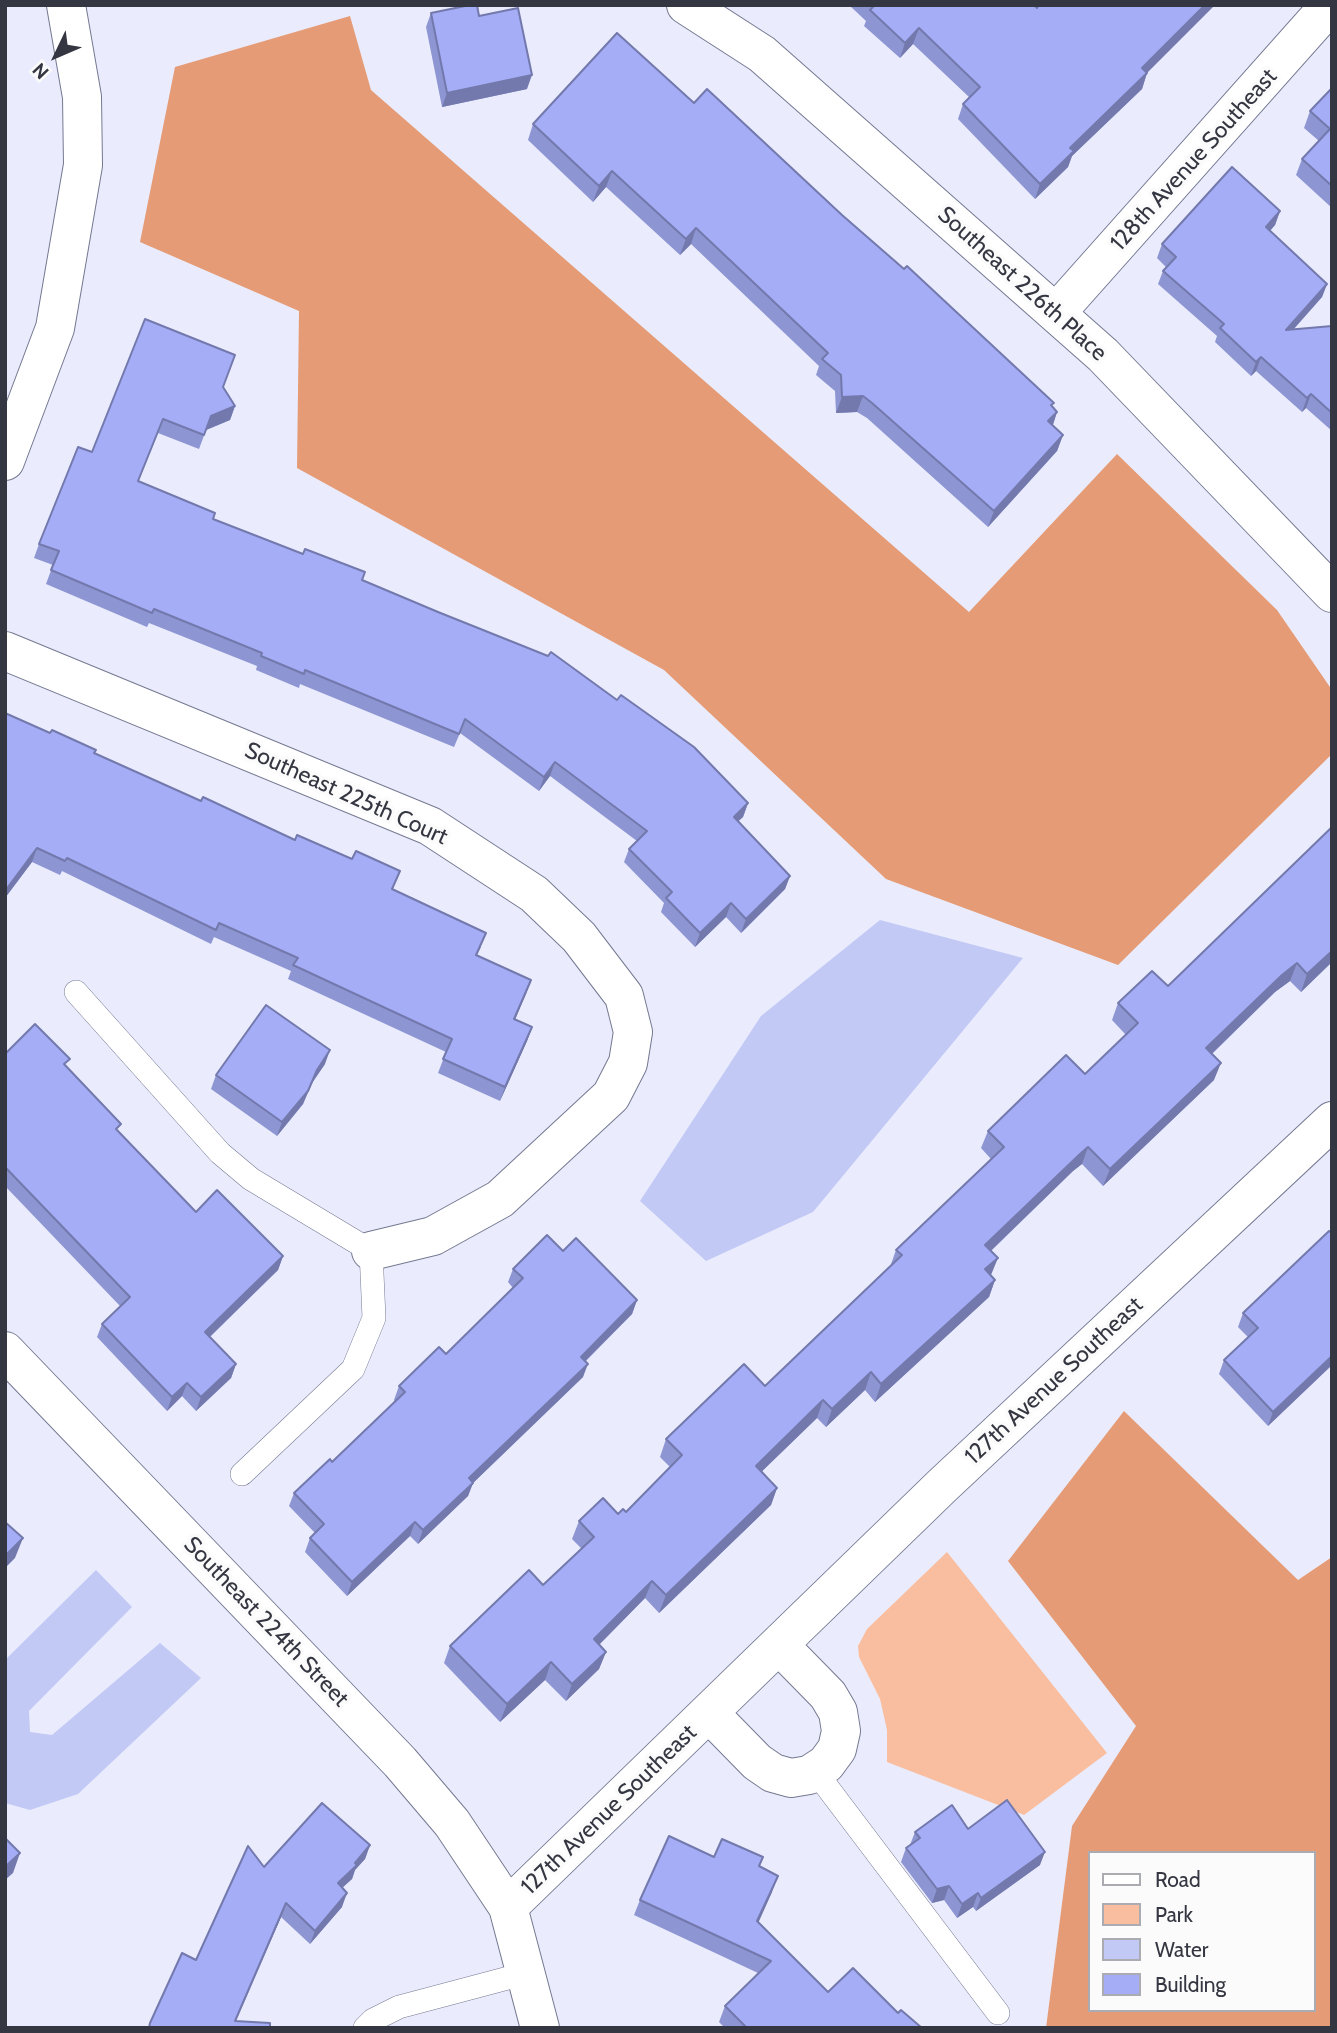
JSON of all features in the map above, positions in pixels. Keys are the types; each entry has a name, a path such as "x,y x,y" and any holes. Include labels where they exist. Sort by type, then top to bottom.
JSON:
{"street":[{"name":"Southeast 226th Place","path":"686,5 762,54 1103,355 1332,593"},
{"name":"128th Avenue Southeast","path":"1056,313 1330,5"},
{"path":"5,461 55,328 81,177 82,97 67,6"},
{"name":"Southeast 225th Court","path":"5,651 430,826 534,894 579,937 624,996 633,1032 628,1063 611,1096 500,1199 433,1236 372,1251"},
{"name":"127th Avenue Southeast","path":"508,1907 953,1476 1332,1121"},
{"name":"Southeast 224th Street","path":"5,1351 400,1762 452,1823 508,1907 540,2028"},
{"path":"779,1644 828,1695 838,1712 841,1731 837,1749 826,1765 815,1771"},
{"name":"127th Avenue Southeast","path":"709,1713 757,1762 773,1773 791,1778 815,1771"}],"lane":[{"path":"76,992 220,1153 251,1179 372,1251 374,1318 353,1369 242,1474"},
{"path":"815,1771 998,2013"},
{"path":"365,2028 373,2020 399,2007 527,1973"}],"green space":[{"path":"947,1552 1107,1753 1024,1815 887,1762 887,1730 880,1699 859,1657 858,1646 867,1629"}],"shaded area":[{"path":"350,16 371,90 969,612 1117,454 1277,610 1332,690 1332,754 1118,965 886,879 664,670 297,468 299,311 140,242 175,67"},
{"path":"1124,1411 1298,1580 1332,1557 1332,2028 1046,2028 1072,1826 1136,1726 1008,1561"}],"water":[{"path":"880,920 1023,958 813,1212 706,1261 640,1201 761,1016"},
{"path":"96,1570 132,1607 29,1711 30,1732 52,1735 160,1643 201,1678 78,1794 30,1810 5,1803 5,1660"}],"building":[{"path":"477,5 479,16 518,8 532,75 447,93 431,13"},
{"path":"871,5 1034,5 1037,8 1039,5 1205,5 1142,68 1147,73 1070,148 1074,151 1040,184 963,104 980,87 919,28 905,43 870,10 873,7"},
{"path":"617,33 694,103 707,89 842,215 904,269 907,266 1054,403 1051,405 1057,412 1048,421 1063,435 994,511 863,396 842,397 841,375 822,359 828,353 696,228 686,239 612,171 599,186 533,124"},
{"path":"1332,88 1332,186 1302,159 1330,129 1310,111"},
{"path":"1232,167 1280,211 1266,227 1327,284 1286,330 1332,326 1332,413 1311,394 1307,398 1261,357 1256,362 1220,328 1224,324 1163,271 1176,257 1162,244"},
{"path":"145,319 235,355 223,387 235,406 211,416 204,435 163,419 138,481 215,513 213,519 303,554 305,549 365,572 362,580 548,656 551,652 617,700 621,695 694,747 748,803 734,817 790,876 746,919 731,903 700,933 666,898 672,892 629,849 647,831 555,762 544,777 465,719 459,734 305,670 304,674 261,656 262,653 154,609 152,613 51,570 59,551 39,544 78,447 92,452"},
{"path":"5,713 50,733 52,730 96,750 94,753 201,801 203,797 295,840 297,835 352,859 356,851 400,871 392,889 486,933 476,955 531,980 514,1019 532,1027 505,1087 443,1059 452,1039 293,965 298,958 219,923 216,930 67,858 65,861 37,848 5,891"},
{"path":"1332,827 1332,951 1307,974 1297,963 1206,1048 1221,1063 1110,1169 1088,1147 985,1245 998,1258 985,1269 995,1280 881,1384 871,1372 832,1409 823,1400 756,1466 777,1488 666,1595 652,1581 594,1639 606,1652 572,1684 551,1662 507,1704 450,1646 529,1570 543,1585 594,1537 579,1521 603,1498 618,1514 623,1509 626,1512 682,1455 666,1439 744,1364 765,1386 902,1255 896,1250 1004,1147 988,1131 1066,1055 1085,1074 1138,1023 1118,1003 1152,971 1168,986"},
{"path":"266,1005 330,1050 308,1091 282,1122 216,1075"},
{"path":"35,1024 70,1059 64,1064 121,1124 116,1129 196,1212 217,1190 283,1256 205,1332 236,1364 201,1397 187,1383 172,1397 102,1324 130,1297 5,1167 5,1054"},
{"path":"1329,1231 1332,1233 1332,1356 1273,1412 1224,1360 1258,1328 1243,1313"},
{"path":"547,1235 563,1251 576,1238 637,1300 581,1357 588,1364 469,1478 473,1483 423,1530 415,1522 352,1582 310,1538 324,1524 294,1493 330,1459 332,1462 405,1392 399,1386 439,1347 446,1354 523,1278 513,1269"},
{"path":"5,1522 23,1538 5,1556"},
{"path":"1007,1800 1045,1852 981,1898 978,1893 962,1904 949,1886 937,1889 906,1848 920,1838 915,1832 952,1805 968,1829"},
{"path":"322,1803 370,1845 355,1863 357,1865 338,1883 347,1893 315,1931 286,1903 235,2021 270,2023 270,2028 149,2028 182,1953 196,1960 248,1846 264,1867"},
{"path":"669,1836 714,1857 722,1839 763,1857 759,1866 778,1876 757,1921 828,1992 853,1968 898,2013 901,2010 922,2028 747,2028 725,2006 771,1961 640,1900"},
{"path":"5,1838 20,1853 5,1867"}]}
